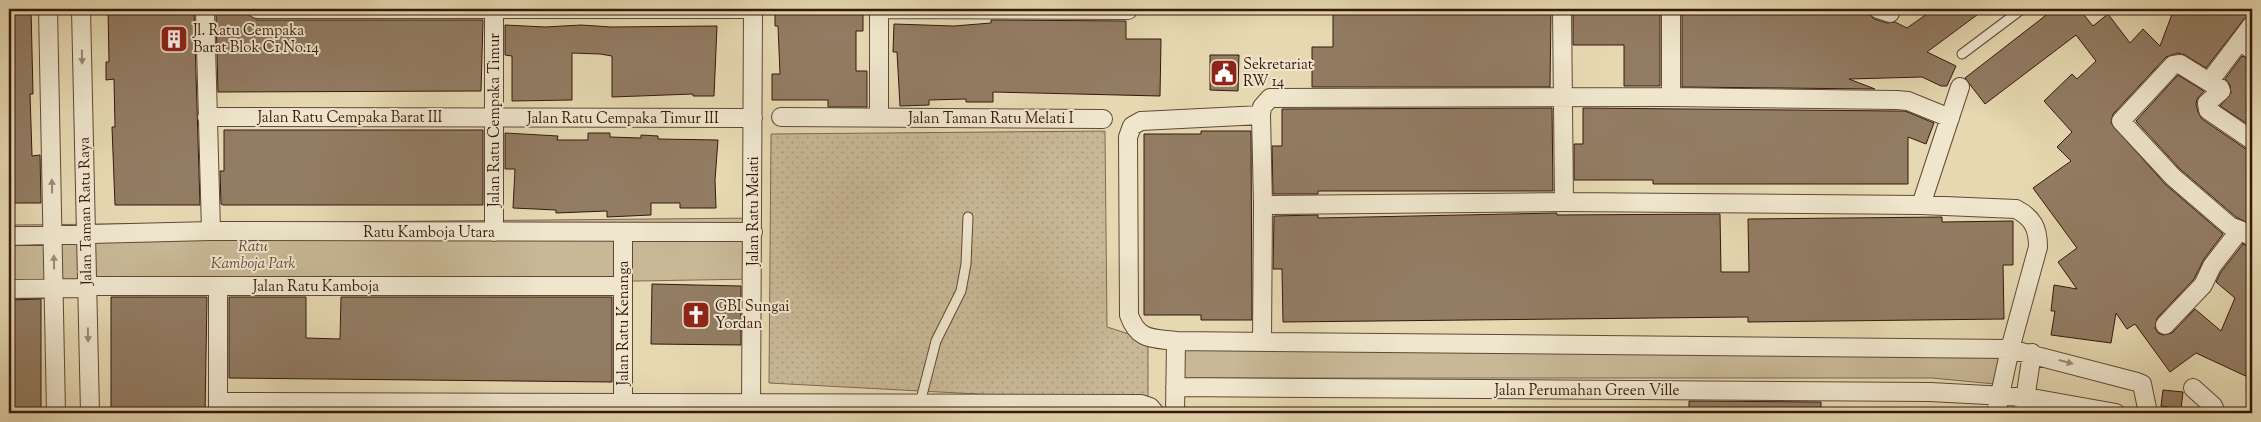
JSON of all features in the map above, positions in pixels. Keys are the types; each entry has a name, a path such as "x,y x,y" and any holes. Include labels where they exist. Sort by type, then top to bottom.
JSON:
{"street":[{"path":"48,9 56,235 56,413"},
{"name":"Jalan Taman Ratu Raya","path":"81,9 83,287 90,413"},
{"path":"205,9 211,231"},
{"path":"257,9 753,9"},
{"name":"Jalan Ratu Cempaka Timur","path":"494,9 494,232"},
{"name":"Jalan Ratu Melati","path":"751,408 753,9"},
{"path":"879,118 879,9 1128,10"},
{"path":"1562,9 1564,202"},
{"path":"1671,9 1671,97"},
{"path":"2209,82 2246,46 2252,25"},
{"path":"2165,325 2206,281 2212,266 2246,234 2230,226 2173,177 2121,121 2174,65 2180,64 2220,88 2221,91 2206,103 2208,110 2252,140"},
{"path":"1921,205 1960,87"},
{"path":"1262,341 1263,205 1261,115 1263,104 1270,98 1671,97 1897,100 1908,101 1950,118"},
{"path":"1261,115 1141,121 1132,126 1128,137 1129,315 1133,326 1140,334 1149,338 1176,341 2020,351 2142,384 2148,413"},
{"name":"Jalan Ratu Cempaka Barat III","path":"207,117 494,118"},
{"name":"Jalan Taman Ratu Melati I","path":"781,117 1103,119"},
{"name":"Jalan Ratu Cempaka Timur III","path":"494,118 753,118"},
{"path":"1263,205 1564,202 2004,206 2016,208 2026,214 2034,223 2038,234 2038,247 2020,351 2024,405"},
{"name":"Ratu Kamboja Utara","path":"83,234 211,231 753,232"},
{"name":"Jalan Ratu Kenanga","path":"623,232 623,408"},
{"path":"9,236 83,234"},
{"path":"218,286 218,407 751,408 920,403 1141,404 1152,410"},
{"name":"Jalan Ratu Kamboja","path":"9,289 218,286 623,286"},
{"path":"1175,413 1176,341"},
{"path":"1996,413 1998,396 2020,351"},
{"name":"Jalan Perumahan Green Ville","path":"1175,387 1920,392 1998,396 2024,405 2116,413"},
{"path":"2194,388 2213,406 2216,413"}],"lane":[{"path":"1962,54 2022,9"},
{"path":"920,403 936,341 961,291 966,264 968,217"}],"green space":[{"path":"1105,131 1107,327 1148,340 1148,403 769,383 771,134"},
{"name":"Ratu Kamboja Park","path":"759,218 757,279 213,288 9,287 9,225"},
{"path":"1167,341 2015,353 2005,385 1932,378 1167,378"}],"building":[{"path":"9,9 31,9 33,94 30,94 32,156 40,155 41,203 11,203"},
{"path":"108,9 194,9 200,205 115,205 112,127 115,127 114,79 106,80 106,62 109,62"},
{"path":"775,9 863,9 863,31 856,31 856,71 867,71 867,107 828,107 828,100 772,100 772,74 780,74 778,26 775,26"},
{"path":"1660,9 1660,86 1624,86 1624,45 1573,45 1573,10"},
{"path":"1682,9 1850,9 1869,14 1874,19 1887,23 1895,22 1907,28 1934,9 1985,9 1927,52 1956,66 1947,86 1941,86 1922,77 1849,79 1875,89 1682,87"},
{"path":"2054,9 2079,9 2093,26 2108,14 2130,43 2143,29 2160,46 2174,9 2244,9 2252,15 2244,19 2206,68 2185,55 2178,53 2166,57 2113,114 2111,123 2165,184 2223,234 2204,259 2194,279 2157,318 2155,328 2158,333 2163,335 2172,333 2195,309 2221,331 2235,298 2216,282 2221,272 2243,244 2252,248 2252,379 2196,353 2170,372 2135,324 2127,329 2116,313 2111,343 2051,335 2055,311 2051,311 2054,285 2077,289 2058,262 2077,248 2033,188 2071,161 2057,147 2072,132 2044,101 2072,74 2077,79 2096,61 2076,35 1985,104 1965,78"},
{"path":"1333,10 1551,10 1550,87 1312,87 1312,47 1333,47"},
{"path":"216,14 248,14 257,20 483,20 481,91 218,92"},
{"path":"991,20 1126,21 1126,39 1161,39 1160,96 993,92 993,102 966,102 966,99 929,100 929,105 900,106 897,52 893,52 894,24 954,26 991,23"},
{"path":"505,25 545,27 581,25 611,27 717,26 714,96 693,96 693,94 612,97 612,56 572,53 572,100 512,101 512,56 505,55"},
{"name":"Sekretariat RW 14","path":"1210,55 1239,55 1238,91 1210,90"},
{"path":"2242,56 2252,60 2252,127 2220,106 2231,93 2230,85 2225,79"},
{"path":"2178,75 2204,91 2197,99 2196,104 2202,119 2246,149 2252,150 2252,225 2236,217 2180,169 2136,121"},
{"path":"1552,108 1553,191 1318,191 1318,194 1273,194 1272,146 1282,146 1282,109"},
{"path":"1583,108 1905,111 1934,123 1926,144 1908,137 1908,184 1653,184 1653,180 1574,180 1574,144 1583,144"},
{"path":"224,130 483,130 483,205 223,205 221,204 220,171 224,171"},
{"path":"1201,131 1251,131 1252,320 1201,320 1201,315 1144,315 1144,134 1201,134"},
{"path":"505,133 558,136 557,140 588,140 588,133 610,133 610,137 641,138 641,135 658,136 658,139 718,140 715,180 716,208 680,208 680,203 651,203 651,215 607,217 607,211 556,213 556,210 513,208 515,169 505,169"},
{"path":"1557,213 1557,215 1720,214 1721,272 1749,272 1748,219 1942,217 1942,222 2013,221 2013,265 2003,265 2004,319 1748,322 1748,317 1283,322 1282,269 1273,269 1274,216 1318,215 1318,218"},
{"name":"GBI Sungai Yordan","path":"652,284 741,286 741,345 651,344"},
{"path":"111,297 207,297 205,413 111,413"},
{"path":"229,297 306,297 306,338 340,339 341,297 612,297 612,382 229,378"},
{"path":"41,299 41,413 9,413 9,300"},
{"path":"2163,390 2183,392 2181,409 2161,406"},
{"path":"1689,401 1821,402 1821,413 1689,413"}],"place":[{"name":"Jl. Ratu Cempaka Barat Blok C1 No.14","path":"174,39"},
{"name":"Sekretariat RW 14","path":"1224,73"},
{"name":"GBI Sungai Yordan","path":"696,315"}]}
